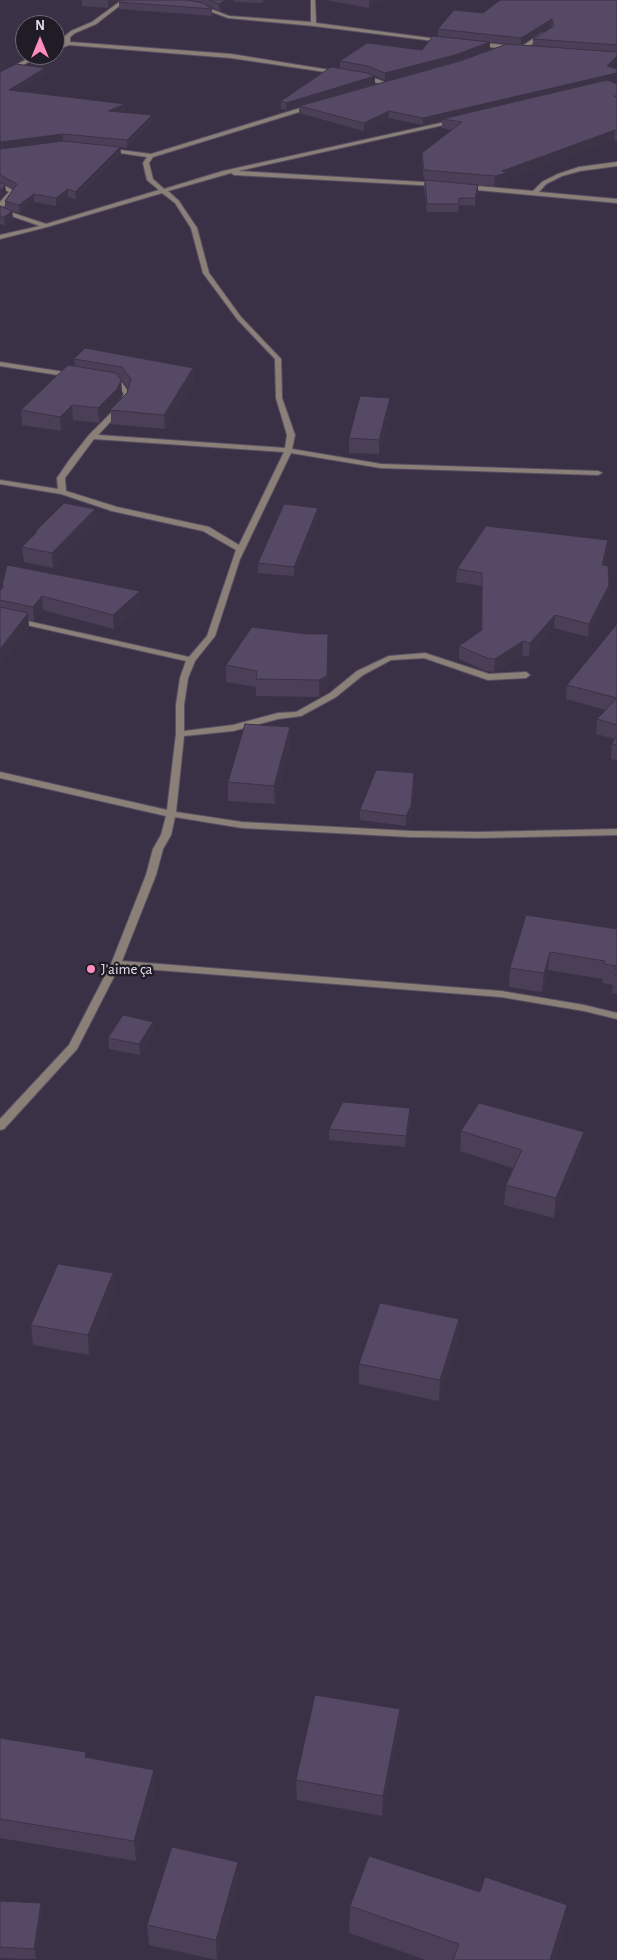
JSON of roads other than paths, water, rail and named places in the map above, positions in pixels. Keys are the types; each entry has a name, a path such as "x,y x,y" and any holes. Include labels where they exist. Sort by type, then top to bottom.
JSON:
{"street":[{"path":"68,43 67,37 73,32 94,24 125,0"},
{"path":"313,0 314,24"},
{"path":"197,6 228,17 314,24 448,41"},
{"path":"521,48 551,30"},
{"path":"467,43 530,49"},
{"path":"65,44 232,56 347,73"},
{"path":"492,53 505,47"},
{"path":"0,76 20,65"},
{"path":"354,74 385,84"},
{"path":"377,87 394,82"},
{"path":"98,148 150,156 318,105"},
{"path":"0,236 44,226 223,172 461,121"},
{"path":"0,1126 73,1046 116,964 152,875 158,849 166,835 172,814 180,734 180,705 184,678 191,660 211,636 221,599 241,550 288,450 291,435 279,398 278,359 239,318 206,273 194,228 177,202 150,180 146,171 146,163 150,156"},
{"path":"536,192 544,183 579,169 617,164"},
{"path":"223,172 449,185"},
{"path":"0,186 13,192 0,207 2,211 44,226"},
{"path":"459,186 617,201"},
{"path":"0,364 75,376"},
{"path":"62,492 61,478 92,437 122,406 127,394 120,384 102,381"},
{"path":"92,437 288,450 381,466 598,473"},
{"path":"0,482 62,492 115,509 170,519 206,529 241,550"},
{"path":"0,617 191,660"},
{"path":"180,734 233,728 278,716 298,714 333,696 360,674 389,658 425,655 488,677 526,675"},
{"path":"0,775 172,814 242,825 410,834 617,832"},
{"path":"116,964 501,994 584,1008 617,1016"}],"place":[{"name":"J'aime ça","path":"91,969"}]}
